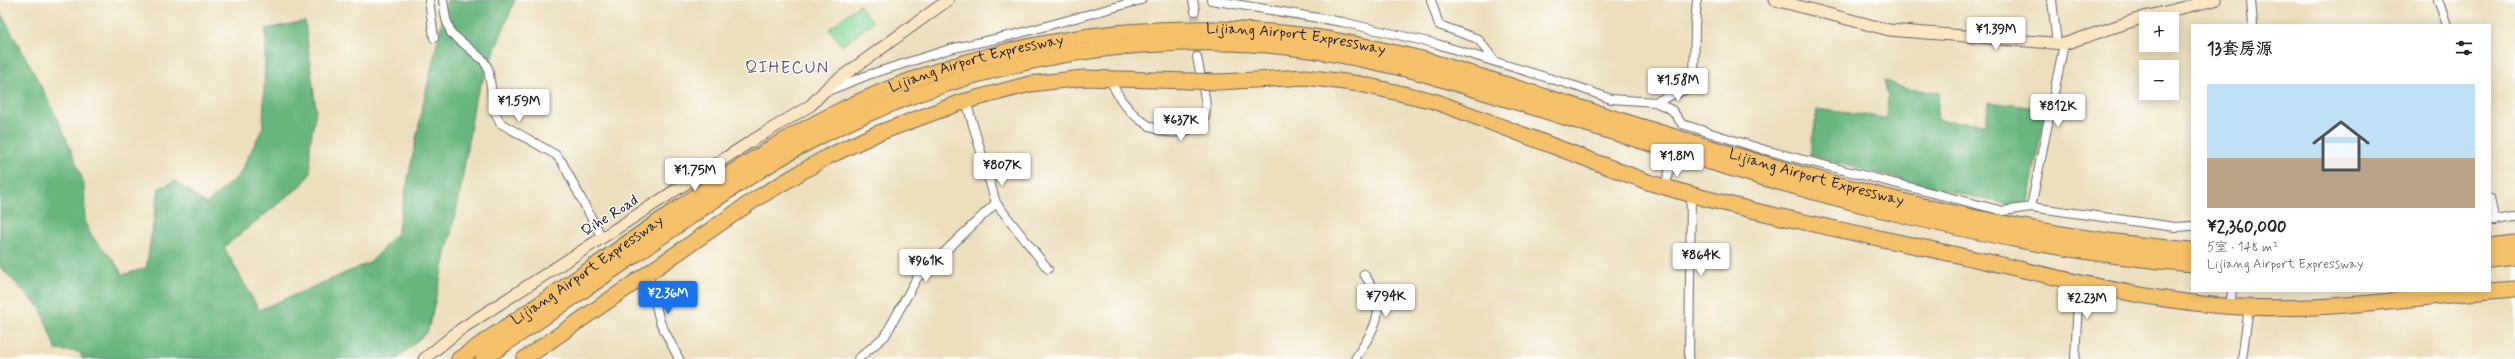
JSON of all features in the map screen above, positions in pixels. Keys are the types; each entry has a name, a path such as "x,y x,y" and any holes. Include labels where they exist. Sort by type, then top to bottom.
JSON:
{"highway":[{"name":"Lijiang Airport Expressway","path":"459,359 714,184 764,152 835,113 909,81 975,61 1070,40 1149,30 1221,29 1270,32 1327,39 1384,50 1422,59 1782,168 1884,197 2041,232 2191,250"},
{"name":"Lijiang Airport Expressway","path":"483,359 746,179 805,144 863,115 942,84 1008,66 1072,53 1150,44 1221,43 1269,45 1319,51 1381,63 1441,79 1785,184 1896,214 2039,246 2191,264"},
{"path":"524,359 754,200 827,157 904,122 966,101 1049,81 1110,78 1219,82 1306,77 1360,84 1434,101 1665,187 1691,195 2167,299 2249,307 2336,305 2478,292"},
{"path":"2491,246 2515,243"},
{"path":"2491,260 2515,257"},
{"path":"2491,291 2515,289"}],"street":[{"path":"429,0 434,38"},
{"path":"443,0 446,20 452,33 483,60 488,68 495,112 500,123 556,155 562,162 602,238"},
{"name":"Qihe Road","path":"424,359 461,329 750,142 812,105 829,86 948,0"},
{"path":"822,94 868,75 950,49 1017,34 1141,0"},
{"path":"1193,0 1195,11"},
{"path":"1211,0 1342,22 1430,42 1494,60 1611,99 1655,102 1672,110 1682,124 1765,150 2003,211 2031,207 2176,227 2191,226"},
{"path":"1431,0 1439,25 1478,39 1494,60"},
{"path":"1655,102 1694,86 1694,25 1697,0"},
{"path":"1775,0 1889,30 2060,44 2144,17 2215,0"},
{"path":"2031,207 2060,44 2052,0"},
{"path":"2252,0 2253,24"},
{"path":"2438,0 2447,24"},
{"path":"1110,78 1124,104 1144,123 1167,132 1188,130 1200,124 1206,113 1196,57"},
{"path":"966,101 996,203 1048,269"},
{"path":"1665,187 1671,164"},
{"path":"1689,359 1691,195"},
{"path":"858,359 885,336 917,278 996,203"},
{"path":"2491,210 2492,221 2515,217"},
{"path":"648,274 660,322 679,359"},
{"path":"1355,359 1371,333 1378,311 1376,294 1364,274"},
{"path":"2075,359 2079,281"},
{"path":"2230,306 2232,292"},
{"path":"2242,359 2249,307"}],"green space":[{"path":"447,0 515,0 475,100 459,199 428,331 397,359 82,359 80,352 56,350 41,309 0,267 0,12 45,94 74,156 84,185 85,218 88,229 96,241 114,261 122,275 146,268 159,188 176,181 206,204 239,175 263,127 266,29 305,21 316,110 310,145 310,174 302,185 224,247 259,310 371,262 397,233 424,100"},
{"path":"859,5 873,22 842,46 829,29"},
{"path":"1884,80 1906,89 1939,92 1937,120 1986,124 1988,102 2046,109 2028,202 2011,205 1942,190 1810,156 1817,109 1887,118 1888,97"}],"tunnel":[{"path":"1195,11 1197,57"}],"district":[{"name":"QIHECUN","path":"787,68"}]}
